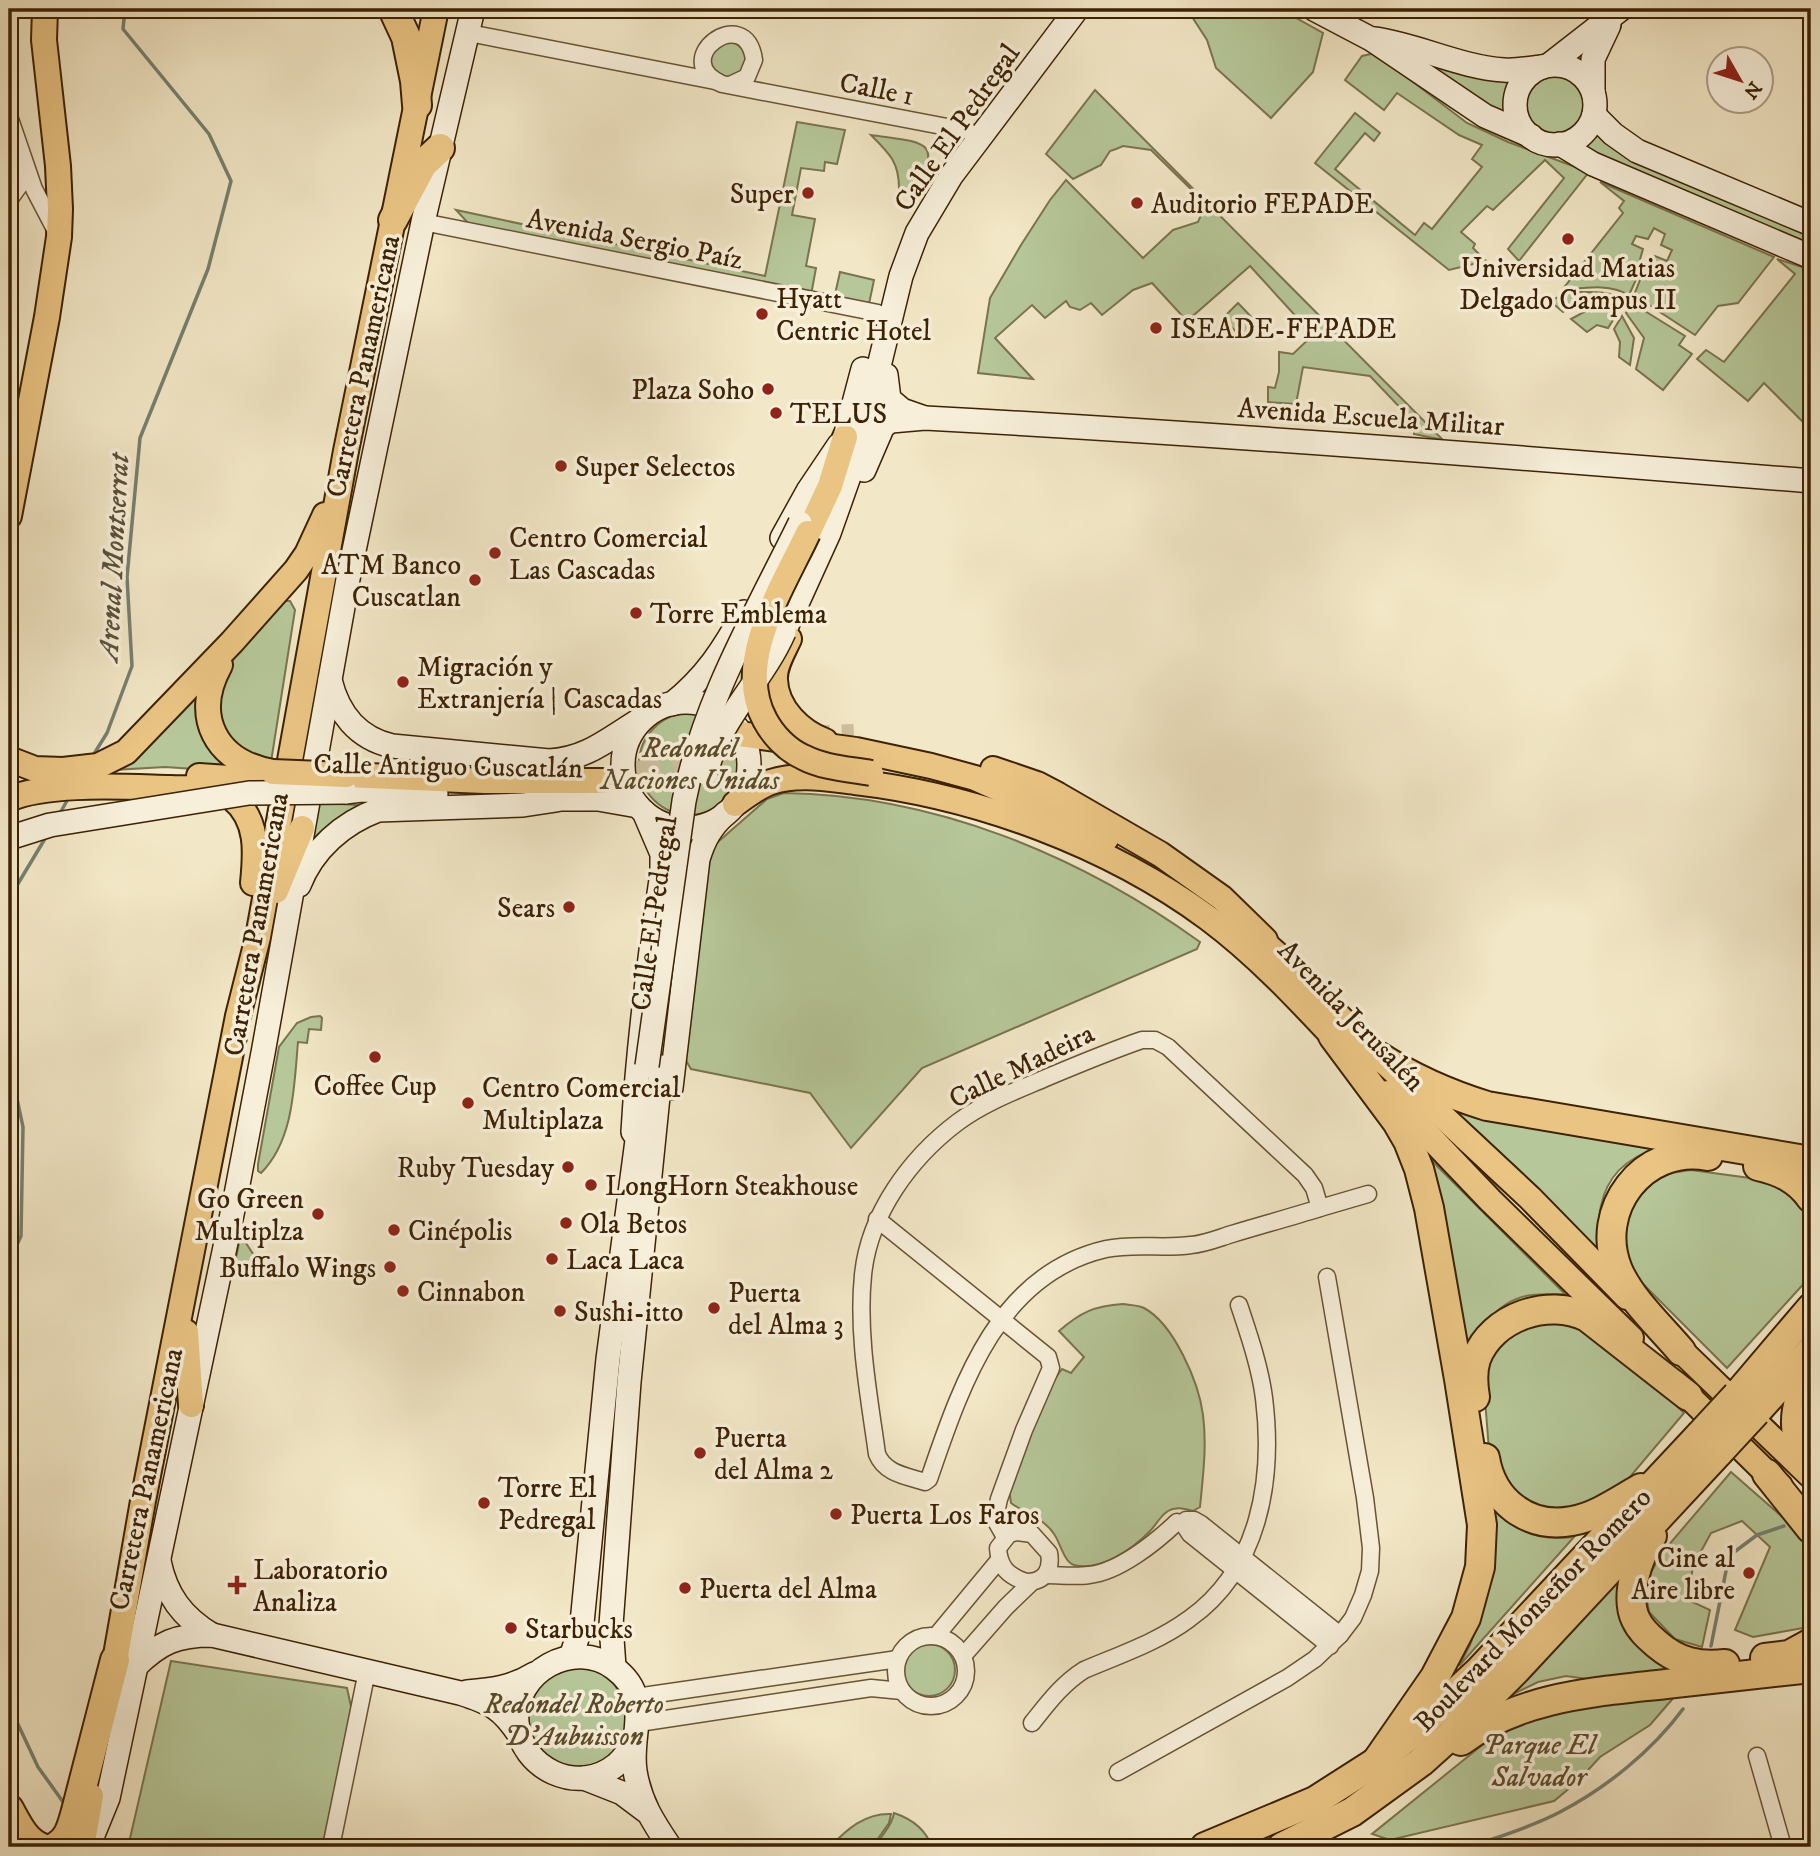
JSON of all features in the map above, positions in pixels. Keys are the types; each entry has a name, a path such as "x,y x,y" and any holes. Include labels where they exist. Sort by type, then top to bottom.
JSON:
{"highway":[{"path":"383,9 408,50"},
{"path":"393,9 404,28 417,105"},
{"path":"393,220 424,164 440,148"},
{"path":"1333,1036 1397,1122 1419,1168 1429,1208 1457,1366 1482,1525 1480,1567 1466,1618 1435,1677 1376,1762"},
{"path":"1378,1056 1415,1078 1459,1098 1487,1106 1811,1161"},
{"path":"1681,1351 1629,1290 1614,1259 1612,1227 1618,1205 1629,1186 1651,1165 1665,1158 1698,1154 1784,1174 1801,1186 1811,1198"},
{"name":"Boulevard Monseñor Romero","path":"1747,1403 1808,1308"},
{"path":"1673,1482 1571,1521 1542,1521 1512,1507 1492,1485 1487,1470 1473,1385 1476,1358 1491,1336 1510,1322 1543,1309 1574,1311 1603,1328 1688,1396"},
{"name":"Boulevard Monseñor Romero","path":"1205,1847 1315,1801 1376,1762 1445,1705 1673,1482 1747,1403 1811,1351"},
{"path":"1811,1380 1798,1408 1796,1422 1799,1446 1811,1470"},
{"path":"1767,1474 1811,1529"},
{"path":"1673,1482 1636,1568 1632,1605 1635,1620 1644,1633 1678,1659 1712,1666 1789,1655 1811,1643"},
{"name":"Boulevard Monseñor Romero","path":"1282,1847 1352,1812 1421,1762 1480,1708 1673,1482"},
{"path":"55,1847 64,1842 69,1833 125,1663"},
{"path":"1352,1812 1384,1802 1475,1731 1555,1698 1811,1668"},
{"path":"9,1809 25,1836 32,1844 40,1847"}],"main road":[{"path":"9,516 47,317 59,237 60,209 44,40 45,9"},
{"name":"Carretera Panamericana","path":"88,1847 108,1798 125,1663 181,1312 238,1016 258,937 346,451 436,9"},
{"name":"Carretera Panamericana","path":"82,1847 125,1663 159,1560 243,1160 329,674 423,222 473,9"},
{"name":"Calle El Pedregal","path":"672,704 696,685 727,644 803,500 845,437 894,253 921,201 968,131 1059,9"},
{"name":"Calle El Pedregal","path":"571,1657 582,1623 608,1359 629,1202 708,765 715,743 726,723 758,681 776,651 829,533 859,448 898,289 917,233 951,176 1077,9"},
{"path":"1314,9 1371,39 1485,117 1545,143 1560,144 1571,141 1589,125 1593,104 1593,60 1618,12"},
{"path":"1531,136 1518,120 1516,99 1522,83 1531,73 1546,66 1618,12"},
{"path":"1371,39 1399,42 1474,65 1505,70 1562,65 1577,71 1588,83 1593,104 1613,134 1637,151 1811,224"},
{"path":"1560,144 1593,164 1811,257"},
{"path":"855,743 824,741 808,734 784,708 774,679 790,634 840,534 864,470 898,319 898,289"},
{"name":"Avenida Escuela Militar","path":"886,375 889,399 902,410 925,418"},
{"name":"Avenida Escuela Militar","path":"864,470 883,426 891,421 925,418 1151,430 1811,481"},
{"path":"845,437 830,486 804,528 759,640 755,661 755,696 770,728 785,745 802,757 833,766 963,791 1063,837"},
{"path":"101,772 138,742 296,570 321,524 346,451"},
{"name":"Calle El Pedregal","path":"614,1667 610,1639 654,1066 684,801 704,726 804,528"},
{"path":"735,727 742,709 790,634"},
{"path":"232,642 208,692 208,721 218,741 233,756 273,777"},
{"path":"329,674 337,701 348,720 372,739 392,746 549,761 568,760 580,757 650,714 672,704 701,704 716,710 735,727 746,748 748,769 744,790 731,808 713,825 698,859 648,1283 629,1382"},
{"path":"629,1202 636,1064 662,873 662,854 627,786 624,757 631,736 650,714"},
{"name":"Avenida Jerusalén","path":"735,727 855,743 975,778 1063,817 1155,866 1222,909 1283,959 1378,1056 1530,1198 1681,1351 1811,1476"},
{"path":"9,759 64,780"},
{"path":"9,771 32,781 64,780 132,787 220,790 233,799 249,820 255,838 256,856 238,1016"},
{"path":"9,799 64,780 101,772 273,777 350,785 602,781"},
{"name":"Avenida Jerusalén","path":"731,808 769,783 800,777 837,780 944,797 1063,837 1141,874 1207,917 1265,966 1490,1200 1811,1516"},
{"name":"Calle Antiguo Cuscatlán","path":"9,838 50,825 249,793 350,785 556,800 605,799 641,809"},
{"path":"287,918 311,861 328,841 361,816 378,810 523,805 556,800"},
{"path":"641,809 664,824 687,828 706,825 731,808"},
{"path":"258,937 302,828"},
{"path":"181,1312 186,1330 191,1405"},
{"path":"159,1560 170,1597 195,1625 212,1635"},
{"path":"125,1663 169,1641 190,1635 212,1635 460,1693 498,1708 507,1717 537,1763 551,1773 567,1778 584,1778 615,1766 626,1754 637,1731"},
{"path":"460,1693 501,1689 518,1684 553,1661 571,1657 597,1659 614,1667 627,1681 636,1697 635,1772 646,1811 670,1847"},
{"path":"520,1736 517,1720 519,1702 526,1685 538,1671"},
{"path":"584,1778 622,1793 646,1811"},
{"path":"9,1838 13,1847"}],"street":[{"name":"Calle 1","path":"468,33 968,131"},
{"path":"754,66 742,81 722,83 705,69 705,53 708,46 720,36 737,36 751,47 754,66 762,83 777,95"},
{"path":"671,71 705,53"},
{"path":"9,116 26,169 59,237"},
{"path":"9,200 22,181 26,169"},
{"name":"Avenida Sergio Paíz","path":"423,222 878,313"},
{"name":"Calle Madeira","path":"1002,1319 984,1344 958,1396 929,1479 925,1482 891,1471 882,1464 877,1454 862,1329 864,1268 877,1219 889,1197 936,1141 969,1115 1019,1089 1114,1049 1142,1040 1155,1040 1182,1059 1305,1175 1314,1188 1320,1208"},
{"path":"1002,1319 1049,1273 1088,1254 1122,1247 1195,1245 1368,1194"},
{"path":"877,1219 1048,1357 1051,1368 1024,1430 999,1499 997,1523 1005,1537"},
{"path":"1118,1772 1287,1678 1315,1659 1335,1641 1353,1618 1363,1595 1370,1571 1371,1548 1327,1277"},
{"path":"1032,1723 1072,1677 1168,1633 1206,1606 1240,1564 1258,1521 1268,1451 1264,1396 1239,1305"},
{"path":"962,1656 1006,1607 1039,1579 1051,1562 1045,1546 1032,1534 1009,1534 998,1548 999,1560 1005,1571 1012,1576 1039,1579 1089,1576 1101,1573 1143,1550 1182,1522 1194,1520 1240,1564 1335,1641"},
{"path":"936,1636 999,1560"},
{"path":"936,1636 947,1640 962,1656 964,1679 960,1690 951,1699 930,1706 919,1704 902,1691 897,1681 898,1659 910,1643 918,1638 936,1636"},
{"path":"636,1697 898,1659"},
{"path":"331,1847 367,1671"},
{"path":"637,1731 870,1688 902,1691"},
{"path":"1757,1756 1783,1847"}],"green space":[{"path":"1187,9 1280,9 1323,33 1313,72 1271,118 1216,68 1207,40"},
{"path":"729,42 742,47 747,60 742,73 729,78 716,73 711,60 716,47"},
{"name":"Universidad Matias Delgado Campus II","path":"1375,53 1467,123 1508,142 1589,172 1519,261 1508,249 1564,178 1545,160 1493,210 1487,206 1461,232 1475,244 1473,248 1486,261 1449,270 1315,163 1355,113 1380,133 1374,141 1365,133 1335,169 1415,235 1424,223 1432,229 1482,167 1472,159 1482,145 1459,135 1397,93 1384,110 1345,80 1362,56"},
{"path":"1405,54 1510,79 1505,116"},
{"path":"1555,69 1574,75 1584,85 1590,104 1584,123 1574,133 1555,139 1536,133 1526,123 1520,104 1526,85 1536,75"},
{"name":"ISEADE-FEPADE","path":"1095,90 1443,440 1414,434 1416,420 1408,416 1370,376 1303,367 1296,404 1268,402 1268,387 1275,388 1279,372 1279,352 1293,354 1313,335 1250,266 1187,321 1152,283 1133,290 1102,315 1091,303 1080,310 1070,307 1066,301 1045,318 1032,305 995,338 1033,379 978,373 990,298 1021,245 1066,180 1143,258 1173,230 1198,222 1206,204 1151,150 1123,146 1110,151 1101,165 1073,179 1046,154"},
{"path":"797,122 845,130 837,164 825,162 824,171 801,168 792,215 815,219 806,266 816,268 811,295 469,224 456,210 765,276"},
{"path":"1594,125 1811,235 1811,249 1577,145"},
{"path":"871,135 915,142 923,146 928,153 928,162 922,175 910,192 899,188 892,158"},
{"name":"Universidad Matias Delgado Campus II","path":"1600,182 1774,257 1738,303 1718,306 1695,335 1634,295 1646,265 1652,267 1655,256 1667,261 1672,250 1661,245 1665,234 1654,228 1648,239 1636,236 1632,244 1643,249 1639,263 1643,264 1629,295 1605,288 1562,290 1623,213 1619,208 1624,201"},
{"name":"Universidad Matias Delgado Campus II","path":"1777,259 1811,270 1811,430 1764,383 1748,401 1697,359 1706,350 1724,362 1795,274"},
{"path":"840,272 874,280 869,304 834,299"},
{"path":"1578,292 1608,294 1625,300 1621,308 1597,300 1585,300 1563,312 1550,301"},
{"path":"1238,303 1258,324 1242,338 1223,318"},
{"path":"1632,303 1685,336 1679,345 1692,354 1663,390 1636,369 1644,338 1626,313"},
{"path":"1595,306 1618,312 1608,328 1597,325 1587,332 1571,319"},
{"path":"1622,316 1634,338 1630,365 1619,357 1620,342 1614,329"},
{"path":"282,601 290,601 295,610 271,762 230,745 211,697 221,673"},
{"path":"202,680 203,705 254,773 165,767 113,770"},
{"name":"Redondel Naciones Unidas","path":"690,713 709,717 726,728 737,745 741,764 737,783 726,800 709,811 690,815 671,811 654,800 643,783 639,764 643,745 654,728 671,717"},
{"path":"784,793 840,796 895,805 950,818 1003,836 1055,857 1105,882 1200,942 1197,949 922,1068 851,1148 810,1093 691,1069 685,1059 711,848 767,799"},
{"path":"314,802 369,806 305,850"},
{"path":"320,1016 321,1030 309,1029 307,1043 298,1042 293,1094 286,1129 272,1160 261,1173 258,1171 258,1164 279,1047 297,1023"},
{"path":"1437,1099 1661,1146 1638,1156 1623,1167 1606,1189 1599,1215 1601,1257"},
{"path":"1421,1150 1565,1294 1526,1296 1502,1307 1486,1324 1464,1369"},
{"path":"1691,1170 1772,1181 1797,1194 1811,1218 1811,1266 1808,1279 1727,1368 1633,1274 1626,1252 1625,1221 1633,1201 1643,1189 1656,1180 1669,1174"},
{"path":"242,1237 259,1263 232,1279 240,1238"},
{"path":"1123,1304 1142,1307 1155,1316 1175,1340 1190,1371 1201,1402 1204,1427 1200,1507 1193,1511 1171,1509 1125,1552 1094,1565 1074,1565 1068,1560 1050,1529 1011,1503 1009,1489 1044,1396 1062,1369 1071,1373 1084,1357 1059,1331 1088,1311"},
{"path":"1562,1318 1612,1346 1684,1413 1624,1484 1572,1514 1519,1505 1490,1463 1483,1374 1493,1354 1507,1337 1529,1325"},
{"path":"1731,1472 1811,1542 1811,1622 1803,1628 1753,1637 1735,1630 1770,1547 1742,1521 1711,1533 1693,1566 1688,1600 1710,1610 1702,1647 1675,1639 1649,1612 1646,1595 1648,1578 1661,1554"},
{"path":"1486,1497 1524,1531 1545,1537 1574,1537 1459,1666 1470,1645 1485,1601"},
{"path":"1623,1572 1680,1676 1609,1682 1566,1676 1538,1682 1507,1697"},
{"path":"929,1644 939,1646 947,1652 953,1660 953,1680 947,1688 939,1694 929,1696 919,1694 911,1688 905,1680 903,1670 905,1660 911,1652 919,1646"},
{"path":"171,1661 347,1688 353,1716 322,1847 128,1847"},
{"name":"Redondel Roberto D'Aubuisson","path":"570,1666 594,1671 606,1677 615,1686 625,1708 625,1732 621,1743 614,1753 590,1768 551,1766 522,1727 537,1682"},
{"name":"Parque El Salvador","path":"1675,1696 1650,1725 1600,1757 1577,1782 1554,1801 1390,1840 1372,1834 1481,1746 1531,1716 1589,1703"},
{"path":"894,1813 917,1826 932,1847 885,1847 877,1844"},
{"path":"891,1814 889,1823 877,1840 864,1839 830,1847 857,1823 873,1816"}],"waterway":[{"name":"Arenal Montserrat","path":"92,757 107,733 132,666 127,577 140,438 208,269 231,181 209,134 123,29 125,9"},
{"name":"Arenal Montserrat","path":"59,815 69,797"},
{"name":"Arenal Montserrat","path":"9,919 16,887 46,837"},
{"name":"Arenal Montserrat","path":"9,1014 13,1080 23,1127 21,1236 9,1262"},
{"path":"1711,1646 1727,1566 1733,1553 1757,1535 1784,1526"},
{"name":"Arenal Montserrat","path":"9,1705 38,1767 66,1806"},
{"path":"1470,1847 1538,1822 1594,1792 1643,1754 1683,1709"}],"tunnel":[{"path":"806,738 854,736"},
{"path":"602,781 697,760 754,739 769,738"}],"place":[{"name":"Super","path":"808,193"},
{"name":"Auditorio FEPADE","path":"1137,203"},
{"name":"Universidad Matias Delgado Campus II","path":"1568,239"},
{"name":"Hyatt Centric Hotel","path":"762,314"},
{"name":"ISEADE-FEPADE","path":"1156,328"},
{"name":"Plaza Soho","path":"768,389"},
{"name":"TELUS","path":"776,413"},
{"name":"Super Selectos","path":"561,466"},
{"name":"Centro Comercial Las Cascadas","path":"495,553"},
{"name":"ATM Banco Cuscatlan","path":"475,580"},
{"name":"Torre Emblema","path":"636,613"},
{"name":"Migración y Extranjería | Cascadas","path":"403,682"},
{"name":"Sears","path":"569,907"},
{"name":"Coffee Cup","path":"375,1057"},
{"name":"Centro Comercial Multiplaza","path":"468,1103"},
{"name":"Ruby Tuesday","path":"568,1167"},
{"name":"LongHorn Steakhouse","path":"591,1185"},
{"name":"Go Green Multiplza","path":"318,1214"},
{"name":"Ola Betos","path":"566,1223"},
{"name":"Cinépolis","path":"394,1230"},
{"name":"Laca Laca","path":"552,1259"},
{"name":"Buffalo Wings","path":"390,1267"},
{"name":"Cinnabon","path":"403,1291"},
{"name":"Puerta del Alma 3","path":"714,1308"},
{"name":"Sushi-itto","path":"560,1311"},
{"name":"Puerta del Alma 2","path":"700,1453"},
{"name":"Torre El Pedregal","path":"484,1503"},
{"name":"Puerta Los Faros","path":"836,1514"},
{"name":"Cine al Aire libre","path":"1749,1573"},
{"name":"Laboratorio Analiza","path":"237,1585"},
{"name":"Puerta del Alma","path":"685,1588"},
{"name":"Starbucks","path":"511,1628"}]}
